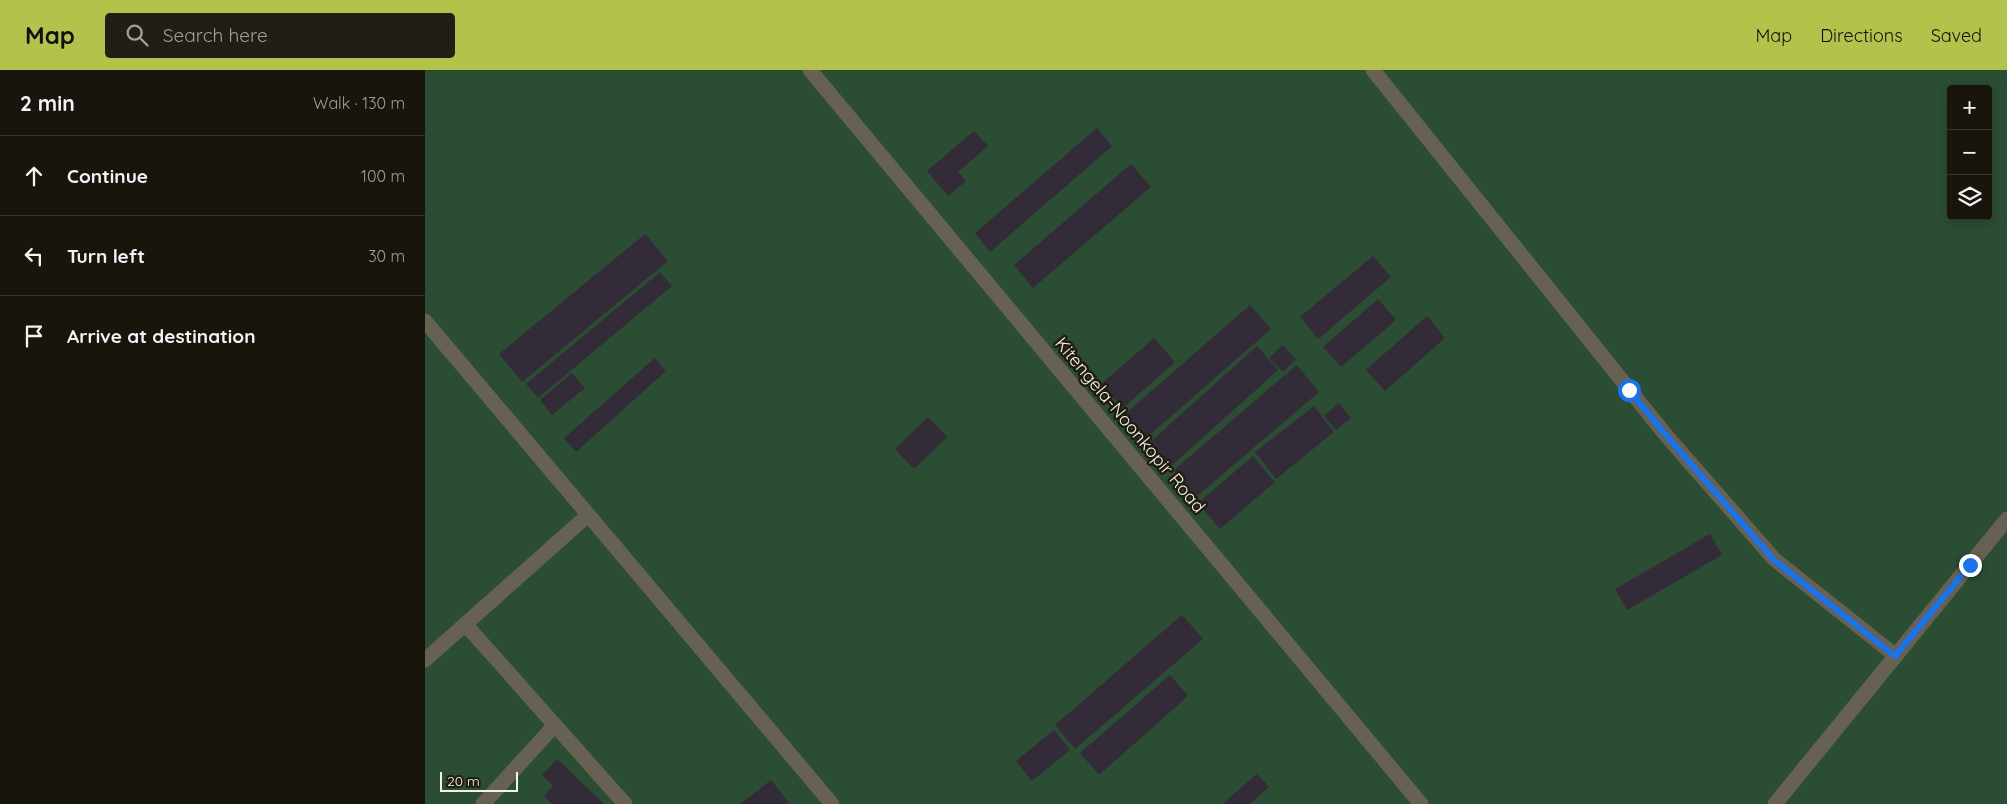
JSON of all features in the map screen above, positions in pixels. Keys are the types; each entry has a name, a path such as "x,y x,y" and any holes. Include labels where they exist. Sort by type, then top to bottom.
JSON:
{"street":[{"name":"Kitengela-Noonkopir Road","path":"809,70 1421,804"},
{"path":"1373,70 1665,434 1774,560 1895,656"},
{"path":"425,321 832,804"},
{"path":"425,660 589,515"},
{"path":"1775,804 2007,519"},
{"path":"465,625 625,804"},
{"path":"483,804 554,726"}],"green space":[{"path":"425,70 2007,70 2007,804 425,804"}],"building":[{"path":"1097,128 1112,146 990,252 975,233"},
{"path":"974,131 988,146 958,172 966,181 948,196 927,171"},
{"path":"1131,164 1151,187 1033,288 1014,265"},
{"path":"645,234 668,261 522,382 499,354"},
{"path":"1373,256 1391,277 1318,339 1300,317"},
{"path":"660,272 672,286 538,398 526,384"},
{"path":"1378,299 1396,320 1341,367 1323,347"},
{"path":"1250,305 1271,329 1145,439 1124,415"},
{"path":"1427,316 1445,338 1385,391 1366,370"},
{"path":"1154,338 1175,362 1123,408 1101,384"},
{"path":"1283,345 1296,359 1283,372 1269,358"},
{"path":"1257,346 1278,370 1170,467 1149,443"},
{"path":"655,358 666,371 576,452 564,438"},
{"path":"1297,365 1319,392 1196,497 1174,470"},
{"path":"572,373 585,388 552,415 540,400"},
{"path":"1339,403 1351,418 1336,430 1324,416"},
{"path":"1314,406 1334,432 1276,479 1255,452"},
{"path":"928,417 947,437 914,469 895,449"},
{"path":"1253,456 1275,482 1220,529 1198,503"},
{"path":"1710,534 1722,555 1627,610 1615,589"},
{"path":"1182,615 1203,639 1075,749 1055,725"},
{"path":"1170,675 1188,696 1099,775 1080,753"},
{"path":"1054,730 1070,750 1032,781 1016,761"},
{"path":"557,759 604,804 552,804 544,796 553,786 542,775"},
{"path":"1257,774 1269,787 1250,804 1222,804"},
{"path":"771,780 790,804 740,804"}],"route":[{"path":"1629,390 1774,560 1895,656 1970,565"}]}
